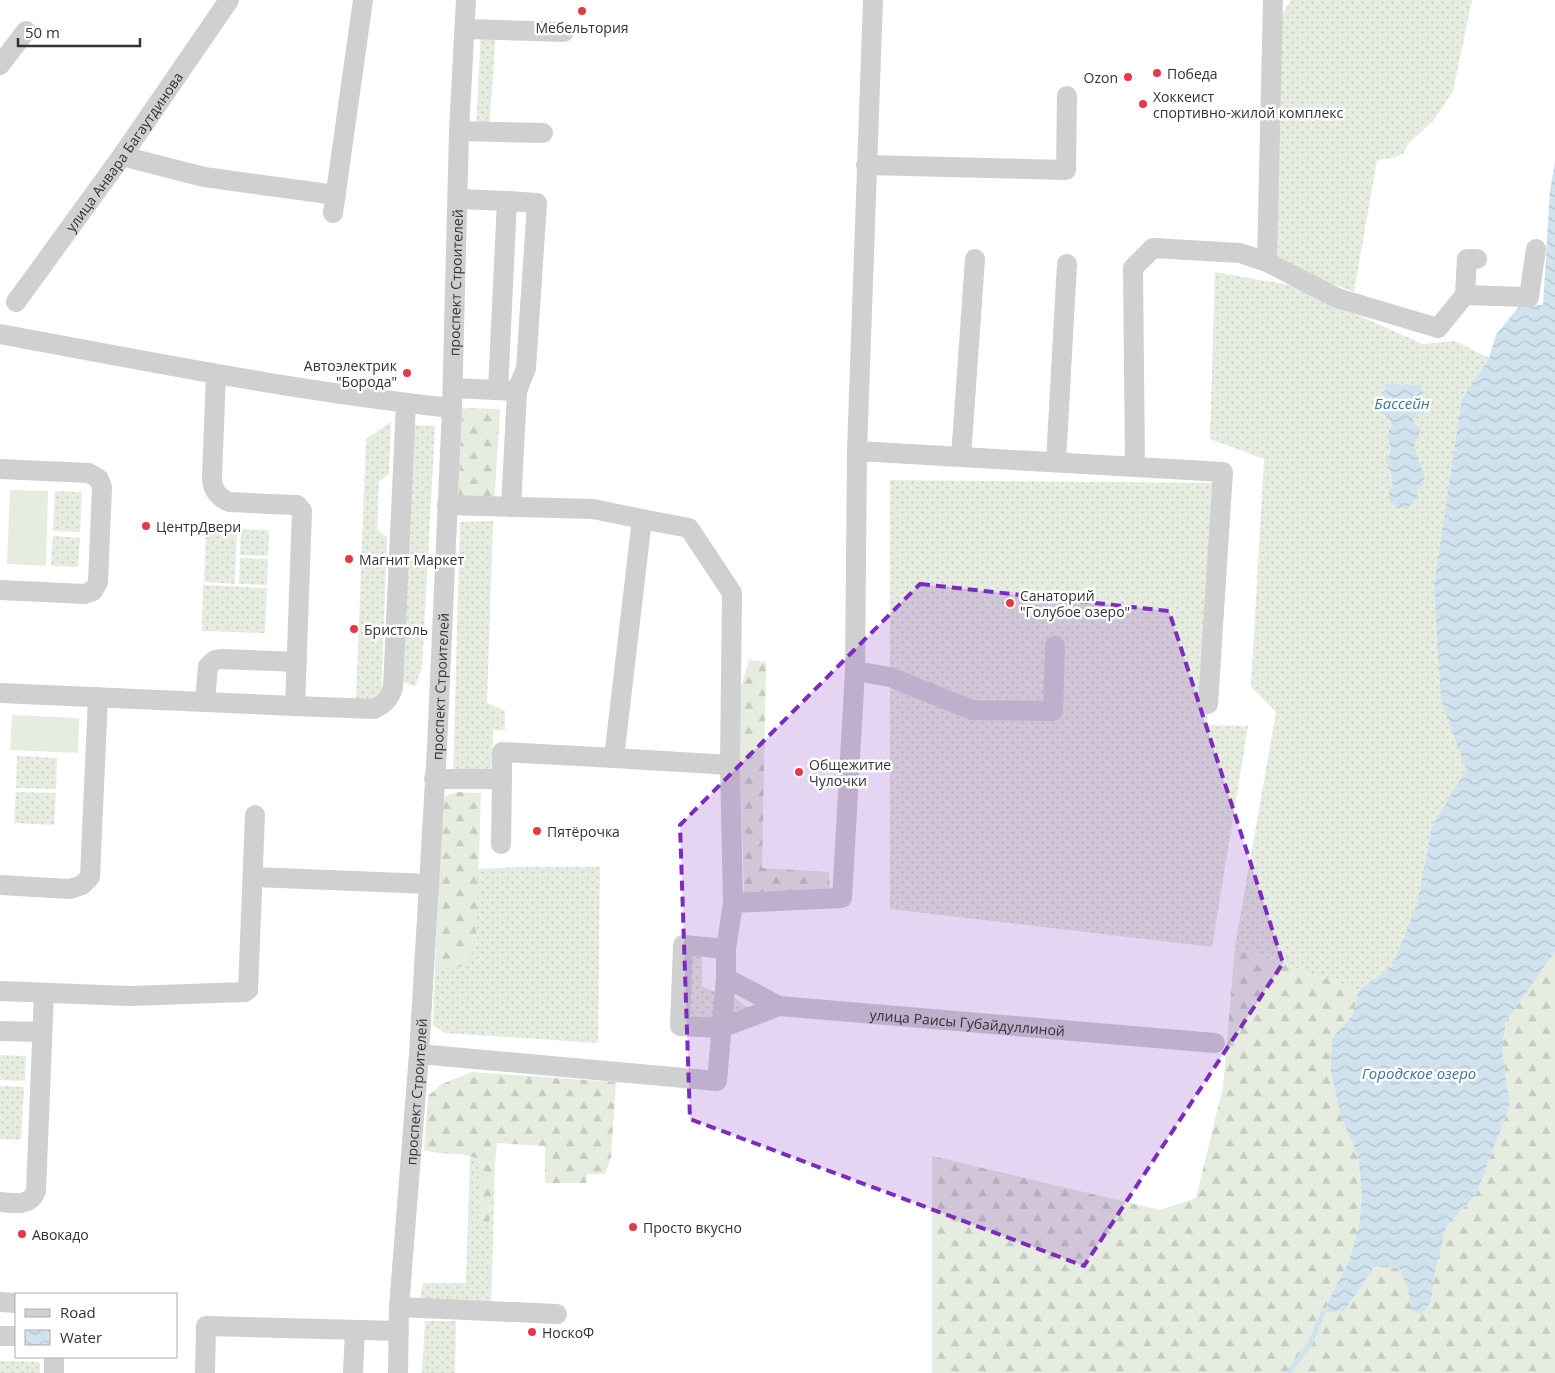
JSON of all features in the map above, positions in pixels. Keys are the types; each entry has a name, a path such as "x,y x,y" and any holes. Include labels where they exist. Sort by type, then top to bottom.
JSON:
{"street":[{"name":"улица Анвара Багаутдинова","path":"16,302 122,156 229,0"},
{"path":"122,156 204,177 334,204 363,0"},
{"name":"проспект Строителей","path":"398,1373 400,1307 419,1054 429,884 453,388 459,131 466,0"},
{"path":"733,903 842,898 856,671 857,451 873,0"},
{"path":"1267,262 1272,0"},
{"path":"465,29 564,32"},
{"path":"0,65 26,31"},
{"path":"866,165 1066,170 1067,96"},
{"path":"459,131 543,133"},
{"path":"458,199 537,203 526,368 508,391"},
{"path":"507,201 511,507"},
{"path":"1135,467 1133,268 1152,248 1240,253 1267,262 1337,298 1438,328 1465,295 1467,259 1477,259"},
{"path":"1465,295 1529,297 1536,249"},
{"path":"961,457 975,259"},
{"path":"1056,462 1067,264"},
{"path":"0,334 216,374 406,403 452,408"},
{"path":"216,374 212,477 214,489 222,499 230,502 293,504 297,505 302,511 295,706"},
{"path":"453,388 508,391"},
{"path":"0,693 374,709 381,706 391,695 393,687 406,403"},
{"path":"857,451 1223,472 1208,704"},
{"path":"0,469 89,473 99,478 102,487 98,582 93,591 84,594 0,590"},
{"path":"419,1054 717,1081 726,978 726,948 733,903 730,766 732,593 690,528 593,509 447,505"},
{"path":"614,758 642,519"},
{"path":"856,671 890,677 972,710 1053,711 1055,646"},
{"path":"205,702 208,666 214,660 222,658 297,662"},
{"path":"0,886 70,889 82,885 90,877 98,697"},
{"path":"501,844 502,752 730,766"},
{"path":"434,779 502,780"},
{"path":"0,991 130,996 245,992 248,990 255,815"},
{"path":"253,876 429,884"},
{"path":"726,948 683,945 680,1026 722,1028 779,1006"},
{"name":"улица Раисы Губайдуллиной","path":"726,978 779,1006 1215,1043"},
{"path":"0,1202 27,1202 34,1197 36,1191 44,993"},
{"path":"0,1030 42,1032"},
{"path":"0,1302 15,1303"},
{"path":"400,1307 556,1314"},
{"path":"205,1373 206,1326 399,1332"},
{"path":"354,1373 355,1330"},
{"path":"0,1336 15,1336"},
{"path":"54,1358 54,1373"}],"highlighted area":[{"path":"920,584 1169,611 1283,963 1084,1266 690,1119 680,825"}],"green space":[{"path":"1291,0 1472,0 1453,91 1433,121 1408,144 1404,153 1394,158 1377,160 1354,292 1277,264 1281,16"},
{"path":"481,29 496,30 489,132 476,131"},
{"path":"1215,272 1290,285 1423,344 1455,341 1489,358 1462,399 1459,747 1466,770 1432,826 1417,904 1392,966 1359,990 1235,947 1276,712 1251,687 1264,459 1210,439"},
{"path":"462,408 500,409 494,506 458,505"},
{"path":"391,422 389,474 379,481 377,530 387,537 381,698 356,701 366,439"},
{"path":"412,425 435,426 422,668 415,686 402,682"},
{"path":"890,480 1222,483 1207,725 1248,726 1212,947 890,909"},
{"path":"10,490 48,491 46,566 7,564"},
{"path":"55,491 82,492 80,532 53,531"},
{"path":"493,521 487,703 505,711 505,730 493,730 491,779 453,779 460,522"},
{"path":"206,527 237,529 235,584 204,582"},
{"path":"241,529 269,530 268,556 240,555"},
{"path":"53,536 80,538 78,567 51,566"},
{"path":"240,558 268,559 267,585 239,584"},
{"path":"203,585 267,588 265,633 202,631"},
{"path":"749,660 766,662 762,868 829,872 830,894 744,894 738,696"},
{"path":"12,715 79,718 78,753 10,750"},
{"path":"17,756 57,758 56,789 16,788"},
{"path":"16,792 56,793 54,825 14,823"},
{"path":"456,792 481,793 476,949 464,967 435,968 441,807 443,797"},
{"path":"600,867 598,1043 445,1033 433,1025 435,968 464,967 476,949 478,869"},
{"path":"1235,947 1359,990 1352,1016 1332,1038 1341,1116 1358,1156 1362,1195 1359,1226 1350,1258 1323,1313 1344,1311 1373,1267 1399,1268 1408,1289 1411,1309 1431,1301 1434,1277 1446,1227 1476,1195 1510,1105 1502,1051 1506,1021 1555,952 1555,1373 932,1373 932,1156 1160,1210 1196,1198 1223,1087"},
{"path":"692,951 702,952 702,986 715,992 716,1019 690,1022"},
{"path":"732,996 752,1010 731,1019"},
{"path":"0,1055 26,1056 25,1081 0,1080"},
{"path":"472,1072 616,1082 611,1157 605,1174 587,1174 586,1183 545,1183 545,1146 497,1143 489,1225 483,1225 479,1159 466,1155 424,1150 428,1096 442,1084"},
{"path":"0,1086 24,1087 21,1140 0,1139"},
{"path":"470,1155 479,1159 483,1225 489,1225 495,1164 491,1311 431,1308 420,1297 423,1283 466,1283"},
{"path":"425,1321 456,1321 455,1373 422,1373"},
{"path":"0,1361 40,1362 40,1373 0,1373"}],"water":[{"name":"Городское озеро","path":"1555,162 1555,952 1506,1021 1502,1051 1510,1105 1476,1195 1446,1227 1434,1277 1431,1301 1422,1314 1411,1309 1408,1289 1399,1268 1374,1267 1344,1311 1323,1313 1350,1258 1359,1226 1362,1195 1358,1156 1341,1116 1331,1071 1332,1038 1352,1016 1359,990 1392,966 1417,904 1432,826 1466,770 1441,698 1434,586 1462,399 1489,358 1496,335 1521,304 1543,305 1550,190"},
{"name":"Бассейн","path":"1385,384 1421,385 1423,410 1413,418 1414,424 1420,428 1414,447 1424,472 1423,486 1417,489 1417,499 1407,508 1397,508 1390,502 1389,491 1393,480 1386,461 1391,449 1386,437 1393,423 1384,414"}],"waterway":[{"path":"1288,1373 1310,1344 1323,1313"}],"place":[{"name":"Мебельтория","path":"582,11"},
{"name":"Победа","path":"1157,73"},
{"name":"Ozon","path":"1128,77"},
{"name":"Хоккеист спортивно-жилой комплекс","path":"1143,104"},
{"name":"Автоэлектрик \"Борода\"","path":"407,373"},
{"name":"ЦентрДвери","path":"146,526"},
{"name":"Магнит Маркет","path":"349,559"},
{"name":"Санаторий \"Голубое озеро\"","path":"1010,603"},
{"name":"Бристоль","path":"354,629"},
{"name":"Общежитие Чулочки","path":"799,772"},
{"name":"Пятёрочка","path":"537,831"},
{"name":"Просто вкусно","path":"633,1227"},
{"name":"Авокадо","path":"22,1234"},
{"name":"НоскоФ","path":"532,1332"}]}
